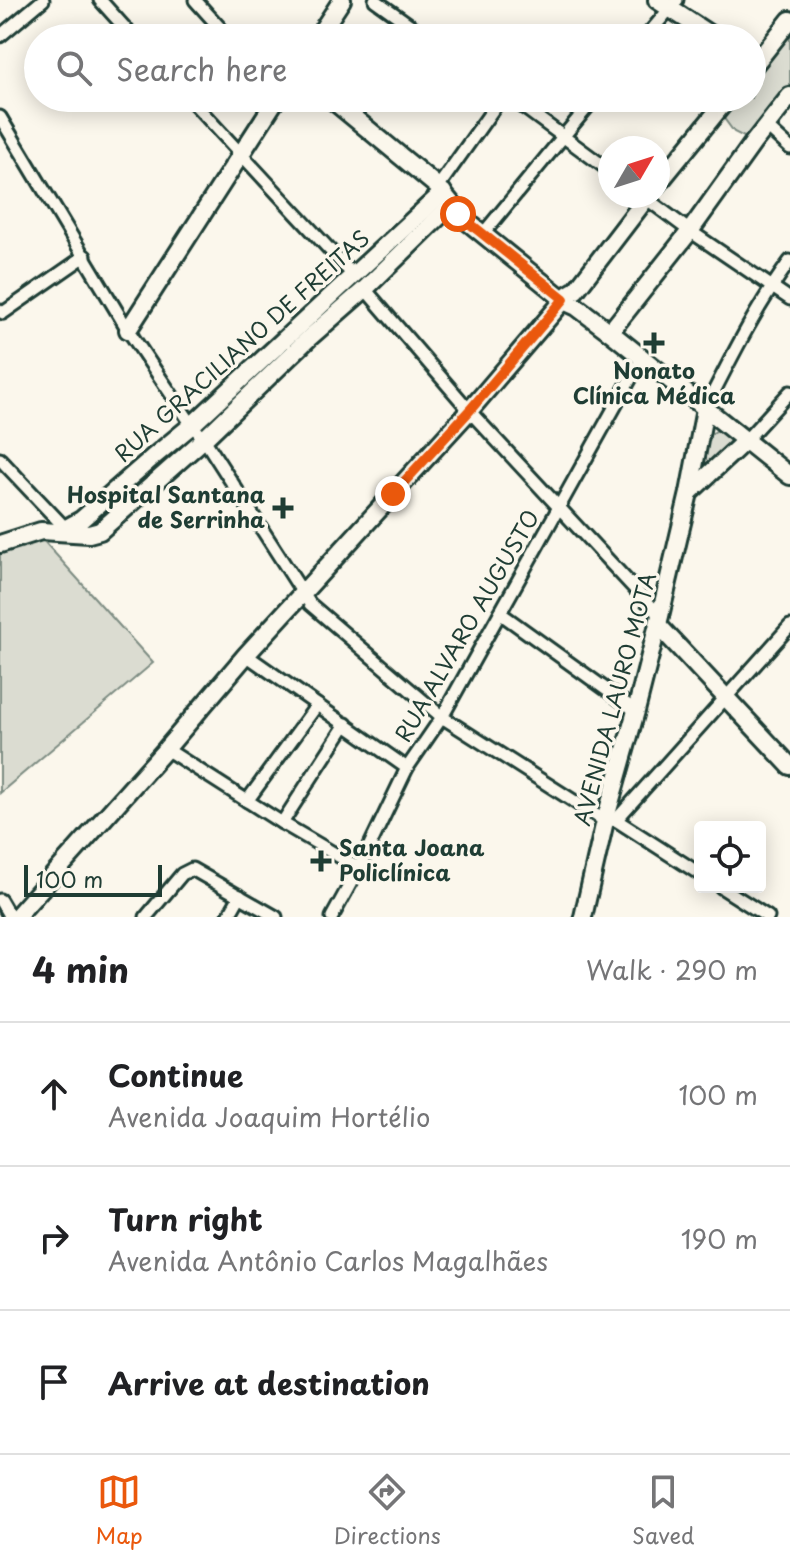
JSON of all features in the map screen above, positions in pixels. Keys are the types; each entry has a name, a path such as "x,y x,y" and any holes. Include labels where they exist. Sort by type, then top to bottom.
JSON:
{"street":[{"path":"0,36 43,0"},
{"path":"100,0 121,24"},
{"path":"195,0 216,24"},
{"path":"326,24 342,0"},
{"path":"375,0 408,24"},
{"path":"654,24 668,3 696,24"},
{"path":"766,49 790,20"},
{"path":"610,332 790,96"},
{"path":"202,112 360,282 473,414 790,766"},
{"path":"128,330 268,112"},
{"path":"347,112 463,208 485,231 790,476"},
{"path":"444,194 493,112"},
{"path":"531,112 598,162"},
{"path":"485,231 584,112"},
{"path":"670,169 716,112"},
{"path":"0,117 128,330 204,439 306,599 442,717 694,870"},
{"path":"766,126 790,148"},
{"name":"RUA GRACILIANO DE FREITAS","path":"66,531 94,534 100,531 204,439 309,338 444,194"},
{"path":"0,900 13,917 138,786 250,658 473,414 571,298 638,208"},
{"path":"660,208 790,299"},
{"path":"1,314 85,256"},
{"path":"705,409 746,329 790,261"},
{"name":"RUA GRACILIANO DE FREITAS","path":"66,531 360,282"},
{"name":"RUA ALVARO AUGUSTO","path":"332,917 407,768 442,717 642,358"},
{"path":"689,493 746,440 790,392"},
{"name":"AVENIDA LAURO MOTA","path":"583,917 659,620 705,409"},
{"path":"0,459 66,531"},
{"path":"0,544 31,533 66,531"},
{"path":"500,613 636,711"},
{"path":"610,820 790,626"},
{"path":"250,658 407,768"},
{"path":"247,801 317,705"},
{"path":"282,823 346,724"},
{"path":"169,752 359,868"},
{"path":"27,917 138,786"},
{"path":"146,917 182,874 192,869 276,917"},
{"path":"730,893 768,917"},
{"path":"228,917 240,896"}],"shaded area":[{"path":"790,29 790,89 748,139 734,132 723,117 727,112 766,112 766,61"},
{"path":"718,430 733,443 697,480 709,435"},
{"path":"32,538 42,539 153,663 0,793 0,550"}],"place":[{"name":"Nonato Clínica Médica","path":"654,343"},
{"name":"Hospital Santana de Serrinha","path":"283,508"},
{"name":"Santa Joana Policlínica","path":"321,861"}],"route":[{"path":"393,494 470,410 564,299 458,214"}]}
